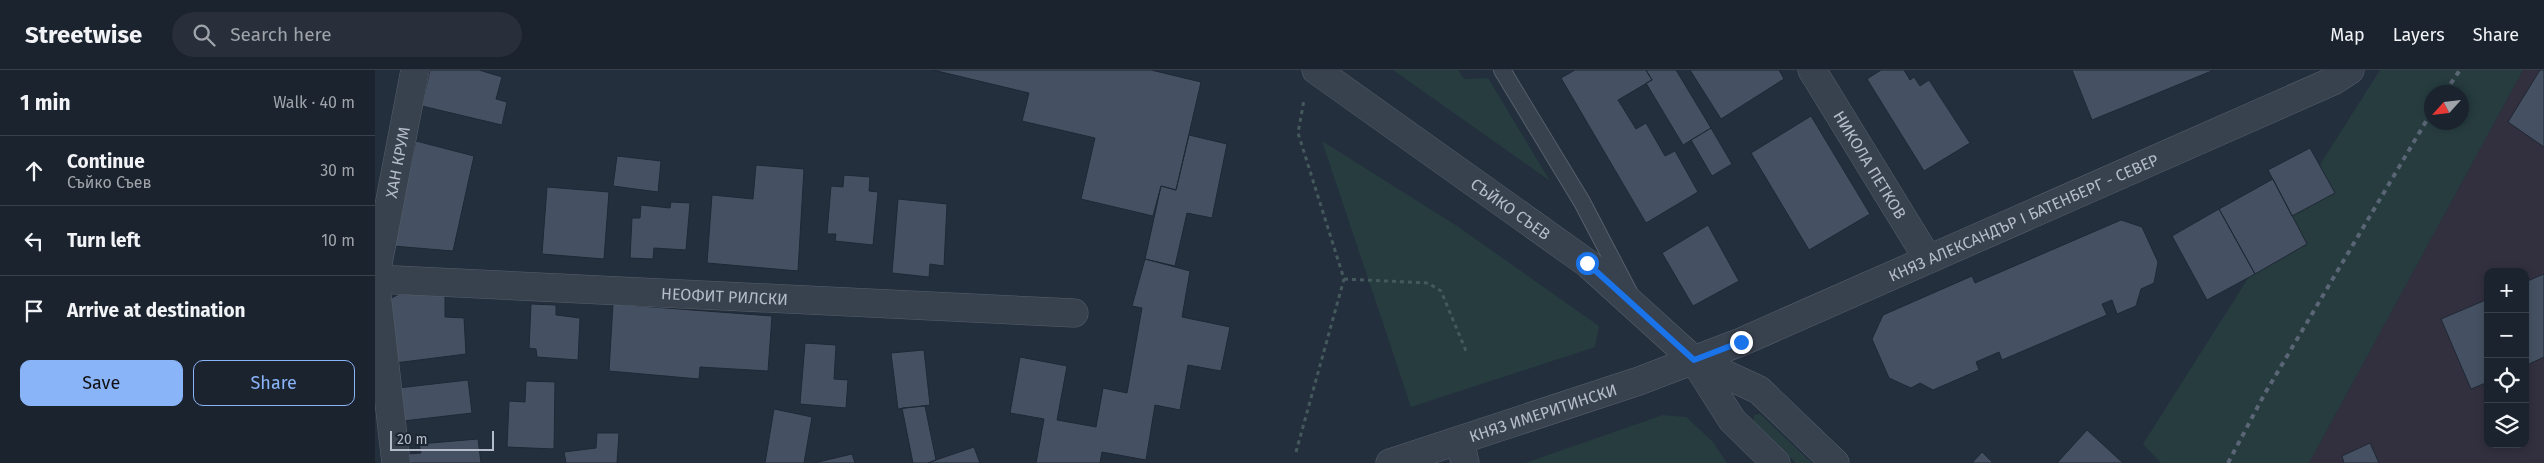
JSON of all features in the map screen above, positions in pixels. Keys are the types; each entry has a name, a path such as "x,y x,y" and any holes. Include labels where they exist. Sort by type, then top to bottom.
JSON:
{"street":[{"name":"ХАН КРУМ","path":"396,463 375,279 415,70"},
{"name":"СЪЙКО СЪЕВ","path":"1316,70 1587,263 1694,360 1732,420 1776,463"},
{"name":"НИКОЛА ПЕТКОВ","path":"1812,70 1928,259"},
{"name":"КНЯЗ АЛЕКСАНДЪР I БАТЕНБЕРГ - СЕВЕР","path":"1694,360 1741,342 2333,81 2351,70"},
{"name":"НЕОФИТ РИЛСКИ","path":"375,279 1075,313"},
{"name":"СЪЙКО СЪЕВ","path":"1694,360 1759,390 1835,463"},
{"name":"КНЯЗ ИМЕРИТИНСКИ","path":"1390,463 1462,452 1694,360"}],"lane":[{"path":"1502,70 1581,202 1638,309"}],"path":[{"path":"1296,452 1344,279 1298,134 1304,100"},
{"path":"1344,279 1428,282 1437,286 1441,291 1466,351"}],"shaded area":[{"path":"2523,70 2544,70 2544,463 2309,463"}],"green space":[{"path":"1393,70 1458,70 1464,79 1488,78 1550,181"},
{"path":"2380,70 2523,70 2309,463 2161,463 2143,444"},
{"path":"1322,141 1457,226 1599,326 1595,347 1411,407"},
{"path":"1760,414 1812,463 1796,463 1753,422 1754,415"},
{"path":"1663,415 1686,417 1713,442 1727,463 1525,463"}],"building":[{"path":"430,70 479,70 502,77 496,99 507,102 502,125 422,106"},
{"path":"933,70 1151,70 1201,82 1176,190 1161,186 1153,216 1081,199 1095,138 1022,121 1029,93"},
{"path":"1575,70 1646,70 1652,80 1618,100 1636,129 1646,123 1665,156 1675,151 1698,192 1646,223 1561,78"},
{"path":"1646,70 1676,70 1711,128 1683,145 1646,83 1652,80"},
{"path":"1690,70 1779,70 1784,79 1721,119"},
{"path":"1881,70 1904,70 1910,80 1914,77 1920,86 1929,80 1970,143 1924,171 1867,79"},
{"path":"2072,70 2214,70 2092,120"},
{"path":"2540,70 2544,70 2544,147 2508,122"},
{"path":"1811,116 1870,214 1809,250 1751,153"},
{"path":"1711,128 1732,164 1712,176 1691,140"},
{"path":"1189,135 1227,144 1212,218 1187,213 1175,266 1145,259 1161,186 1176,190"},
{"path":"416,141 474,156 453,251 393,246"},
{"path":"2310,148 2335,193 2292,216 2268,170"},
{"path":"617,156 661,161 658,192 613,186"},
{"path":"756,165 804,169 798,271 707,263 712,195 753,199"},
{"path":"844,175 870,177 869,191 878,192 873,245 835,241 836,234 827,234 831,186 843,187"},
{"path":"2273,179 2307,244 2255,274 2219,209"},
{"path":"547,187 609,192 604,259 542,254"},
{"path":"898,199 947,204 944,266 930,264 929,277 892,273"},
{"path":"671,202 690,203 686,250 654,248 653,259 630,258 632,218 640,218 641,205 670,208"},
{"path":"2219,209 2255,274 2207,300 2172,236"},
{"path":"2121,220 2142,227 2158,262 2154,283 2141,289 2136,306 2117,314 2112,300 2102,304 2107,315 2002,360 1999,352 1976,362 1979,370 1933,390 1920,383 1911,388 1889,378 1872,339 1883,315 1972,276 1975,283"},
{"path":"1708,225 1739,281 1693,306 1662,253"},
{"path":"1145,259 1190,271 1182,317 1230,327 1221,371 1188,365 1180,410 1155,405 1146,460 1102,452 1100,463 1036,463 1044,419 1010,413 1020,357 1067,366 1057,420 1096,427 1103,388 1127,393 1142,308 1132,306"},
{"path":"2544,274 2544,357 2529,364 2529,313 2529,280"},
{"path":"399,294 445,295 445,317 464,318 466,354 395,363 388,300"},
{"path":"2484,301 2484,384 2471,389 2441,319"},
{"path":"531,304 556,305 556,315 580,318 578,360 537,357 536,349 529,348"},
{"path":"613,304 772,316 768,371 700,367 699,379 609,371"},
{"path":"805,343 836,345 834,379 848,380 846,408 800,404"},
{"path":"924,350 930,405 898,409 891,353"},
{"path":"468,380 472,413 403,421 398,388"},
{"path":"526,381 555,382 554,449 507,447 509,401 525,402"},
{"path":"925,406 936,460 928,463 913,463 902,408"},
{"path":"774,409 812,417 804,463 765,463"},
{"path":"2087,430 2123,463 2057,463"},
{"path":"597,433 619,433 617,463 566,463 564,452 596,448"},
{"path":"478,439 481,463 409,463 408,454 421,453 419,444"},
{"path":"2370,443 2379,463 2344,463 2342,456"},
{"path":"974,447 980,463 928,463 936,460"},
{"path":"1982,452 1993,463 1972,463"},
{"path":"852,454 855,463 814,463"}],"railway":[{"path":"2450,85 2460,70"},
{"path":"2228,463 2264,395 2424,125"}],"route":[{"path":"1587,263 1694,360 1741,342"}]}
